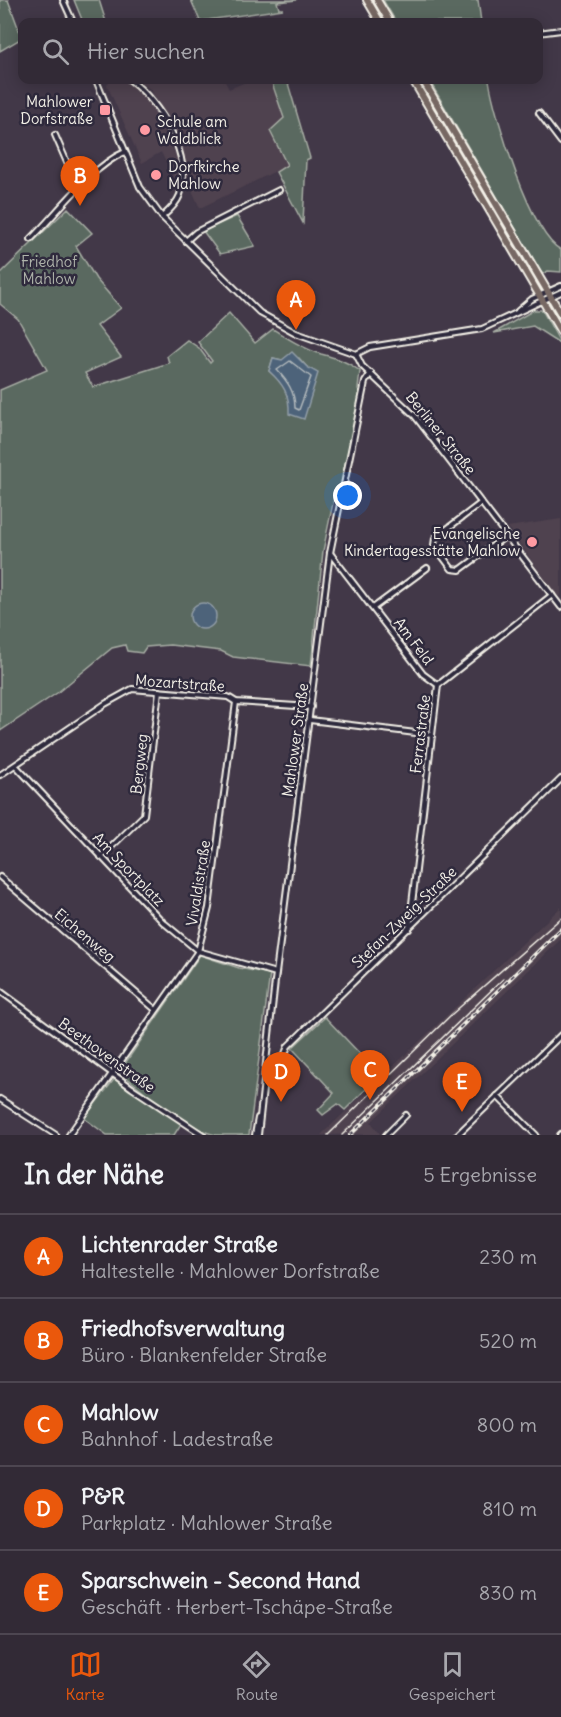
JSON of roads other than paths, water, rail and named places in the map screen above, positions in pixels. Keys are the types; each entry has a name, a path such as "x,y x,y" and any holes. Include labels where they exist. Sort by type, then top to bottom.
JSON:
{"main road":[{"path":"367,0 378,18"},
{"path":"377,0 388,18"},
{"path":"415,84 561,333"},
{"path":"425,84 561,314"}],"street":[{"path":"63,0 71,18"},
{"path":"543,32 561,30"},
{"path":"100,84 125,152 146,197 186,242 260,313 296,333 356,354 370,347 482,329 543,302 561,286"},
{"path":"135,84 148,95 159,110 173,139 182,166 180,193 162,217"},
{"path":"539,113 561,142"},
{"path":"55,135 79,190"},
{"path":"31,239 111,160 125,152"},
{"path":"186,242 196,232 219,220 225,220 279,190"},
{"path":"514,315 539,296 561,292"},
{"name":"Berliner Straße","path":"356,354 359,363 415,416 561,607"},
{"name":"Mahlower Straße","path":"257,1135 330,553 365,382 371,373"},
{"path":"481,503 435,537 434,545 452,569 460,570 506,536"},
{"name":"Am Feld","path":"330,553 423,674 438,685"},
{"path":"373,608 427,568"},
{"name":"Ferrastraße","path":"409,929 438,685 552,595"},
{"name":"Mozartstraße","path":"0,775 120,694 132,689 228,697 236,702 311,707"},
{"name":"Bergweg","path":"101,858 144,815 159,691"},
{"name":"Vivaldistraße","path":"69,1135 198,951 209,908 236,702"},
{"path":"310,720 432,735"},
{"name":"Am Sportplatz","path":"16,766 163,922 198,951 276,973"},
{"name":"Stefan-Zweig-Straße","path":"266,1065 280,1064 288,1046 561,779"},
{"name":"Eichenweg","path":"0,877 156,1010"},
{"name":"Beethovenstraße","path":"0,991 113,1074 203,1135"},
{"path":"457,1135 561,1035"},
{"path":"497,1096 536,1135"},
{"path":"0,1099 56,1135"},
{"path":"386,1135 406,1115"}],"water":[{"path":"292,352 307,367 318,373 304,419 289,414 285,390 269,371 273,358 282,360"},
{"path":"203,603 212,607 216,616 212,625 203,629 194,625 190,616 194,607"}],"tram line":[{"path":"328,1135 452,1014 561,918"},
{"path":"342,1135 503,979"}],"railway":[{"path":"350,1135 561,929"}],"place":[{"name":"Mahlower Dorfstraße","path":"105,110"},
{"name":"Schule am Waldblick","path":"145,130"},
{"name":"Dorfkirche Mahlow","path":"156,175"},
{"name":"Friedhofsverwaltung","path":"80,206"},
{"name":"Lichtenrader Straße","path":"296,330"},
{"name":"Evangelische Kindertagesstätte Mahlow","path":"532,542"},
{"name":"Mahlow","path":"370,1100"},
{"name":"P&R","path":"281,1102"},
{"name":"Sparschwein - Second Hand","path":"462,1112"}],"park label":[{"name":"Friedhof Mahlow","path":"49,270"}]}
